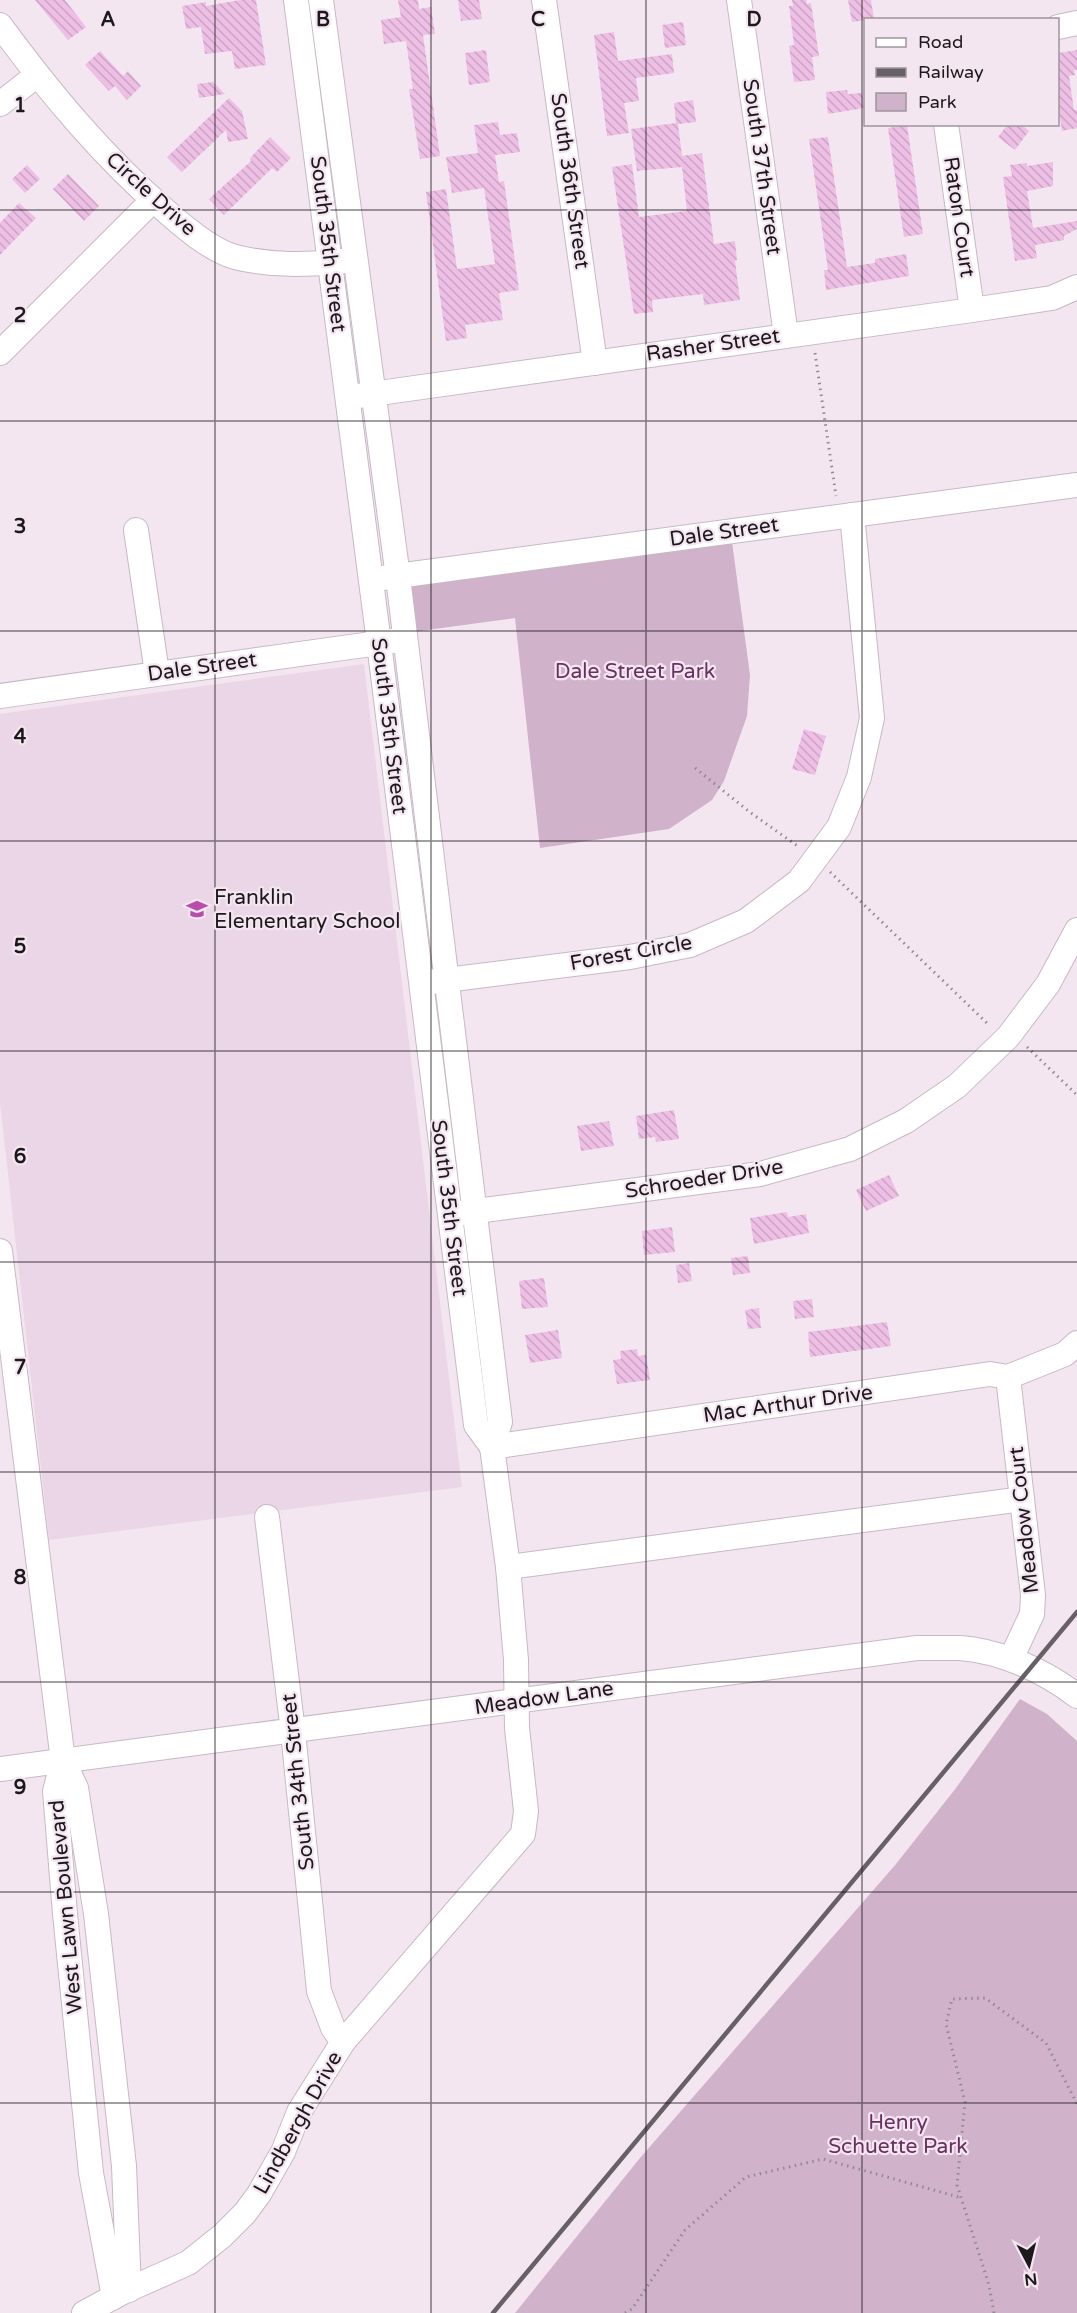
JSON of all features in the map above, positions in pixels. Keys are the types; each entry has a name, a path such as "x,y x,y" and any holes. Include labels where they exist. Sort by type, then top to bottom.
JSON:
{"street":[{"name":"South 35th Street","path":"296,0 371,579 476,1425 492,1447"},
{"name":"South 35th Street","path":"321,0 398,577 500,1422 492,1447 508,1567 518,1728 526,1810 523,1834"},
{"name":"South 36th Street","path":"544,0 595,363"},
{"name":"South 37th Street","path":"739,0 786,335"},
{"path":"1059,27 1077,23"},
{"name":"Circle Drive","path":"0,25 37,75 89,137 153,200 191,233 233,256 282,265 355,260"},
{"path":"0,104 37,75"},
{"name":"Raton Court","path":"946,126 972,310"},
{"path":"0,353 153,200"},
{"name":"Rasher Street","path":"347,397 1052,298 1077,287"},
{"name":"Dale Street","path":"371,579 1077,485"},
{"name":"Forest Circle","path":"421,983 630,957 690,945 746,921 799,881 839,827 859,777 872,718 852,515"},
{"path":"136,530 157,674"},
{"name":"Dale Street","path":"0,696 405,639"},
{"name":"Schroeder Drive","path":"450,1215 760,1174 850,1149 906,1121 957,1086 1000,1045 1048,984 1077,930"},
{"path":"0,1251 63,1761"},
{"name":"Mac Arthur Drive","path":"492,1447 990,1374 1008,1377 1065,1354 1077,1344"},
{"name":"Meadow Court","path":"1008,1377 1033,1595 1032,1614 1011,1659"},
{"path":"508,1567 1022,1499"},
{"name":"South 34th Street","path":"267,1517 293,1732 319,1991 333,2028 343,2042"},
{"name":"Meadow Lane","path":"0,1769 917,1648 963,1648 1011,1659 1067,1687 1077,1696"},
{"name":"West Lawn Boulevard","path":"63,1761 76,1788 96,1914 124,2166 122,2294"},
{"name":"West Lawn Boulevard","path":"63,1761 55,1791 91,2173 122,2294"},
{"name":"Lindbergh Drive","path":"84,2313 188,2263 214,2243 245,2213 284,2152 299,2112 343,2042 523,1834"}],"path":[{"path":"815,351 836,496"},
{"path":"695,768 751,813 816,859 989,1025"},
{"path":"1026,1045 1077,1095"},
{"path":"994,2313 989,2285 957,2185 965,2102 946,2024 952,2000 985,1998 1046,2043 1077,2104"},
{"path":"625,2313 632,2309 685,2230 746,2177 823,2159 962,2198"}],"shaded area":[{"name":"Franklin Elementary School","path":"364,664 462,1487 49,1540 0,1103 0,714"}],"green space":[{"name":"Dale Street Park","path":"732,542 750,675 747,716 724,781 712,800 669,829 540,848 515,618 412,632 411,588 417,584"},
{"name":"Henry Schuette Park","path":"1020,1699 1047,1714 1077,1741 1077,2313 515,2313 640,2158 896,1864 956,1788"}],"building":[{"path":"35,0 65,0 86,27 68,40"},
{"path":"240,0 256,0 266,65 235,69 232,51 205,54 201,27 186,29 182,6 206,2 206,6"},
{"path":"398,0 418,0 419,9 431,7 435,34 423,35 440,156 420,159 409,89 413,89 406,41 384,44 381,20 401,17"},
{"path":"458,0 479,0 482,19 461,21"},
{"path":"792,0 806,0 807,4 811,3 819,56 812,57 815,80 794,82 789,46 794,45 789,6 793,6"},
{"path":"848,0 871,0 874,18 852,22"},
{"path":"683,22 686,45 665,48 662,25"},
{"path":"614,32 618,61 672,54 674,73 636,78 639,101 624,103 629,133 607,136 594,35"},
{"path":"486,50 490,82 469,85 465,53"},
{"path":"1077,50 1077,70 1074,70 1075,75 1069,76 1074,110 1077,110 1077,128 1062,131 1059,112 1059,53"},
{"path":"100,51 123,76 128,71 141,86 127,100 115,86 109,91 85,65"},
{"path":"213,82 225,94 199,98 197,84"},
{"path":"847,90 848,94 862,93 864,108 828,114 826,92"},
{"path":"229,98 242,111 248,139 228,142 226,130 182,172 167,157"},
{"path":"693,100 696,122 678,124 682,156 702,153 714,244 735,241 740,300 704,305 703,294 652,300 653,312 634,314 612,167 632,164 639,217 687,211 682,167 637,171 631,129 676,123 674,103"},
{"path":"498,122 500,135 517,133 520,152 495,155 499,182 504,181 519,290 499,293 503,320 465,325 467,338 446,341 426,192 446,189 457,269 495,264 484,188 452,193 446,157 478,153 474,125"},
{"path":"907,126 923,234 904,237 888,128"},
{"path":"1006,126 1023,126 1029,131 1015,150 998,137"},
{"path":"270,137 291,158 277,172 272,168 224,215 209,199 251,161 250,158"},
{"path":"828,137 847,267 875,263 875,259 906,254 909,276 826,290 824,270 828,270 809,139"},
{"path":"1053,162 1053,186 1027,191 1033,228 1077,221 1077,229 1064,236 1064,240 1035,245 1037,258 1015,261 1003,177 1012,176 1010,165 1027,163 1027,166"},
{"path":"27,165 40,179 25,193 12,179"},
{"path":"68,174 99,206 84,221 53,189"},
{"path":"19,203 36,218 0,255 0,223"},
{"path":"804,729 826,736 815,775 792,769"},
{"path":"674,1110 679,1139 656,1142 655,1137 639,1139 636,1116"},
{"path":"609,1121 614,1146 581,1151 577,1126"},
{"path":"889,1175 899,1196 866,1211 856,1190"},
{"path":"787,1212 788,1217 806,1214 809,1233 754,1244 750,1218"},
{"path":"672,1227 675,1252 644,1255 642,1231"},
{"path":"748,1256 750,1273 733,1275 731,1258"},
{"path":"689,1263 692,1281 678,1283 676,1265"},
{"path":"544,1278 548,1307 522,1309 519,1281"},
{"path":"812,1299 814,1317 795,1319 793,1301"},
{"path":"759,1308 761,1328 748,1329 745,1310"},
{"path":"887,1322 891,1346 810,1357 808,1332"},
{"path":"558,1330 562,1358 530,1363 525,1335"},
{"path":"637,1349 638,1356 646,1355 650,1380 617,1384 613,1360 621,1359 620,1351"}],"railway":[{"path":"493,2313 1077,1612"}],"place":[{"name":"Franklin Elementary School","path":"197,909"}]}
